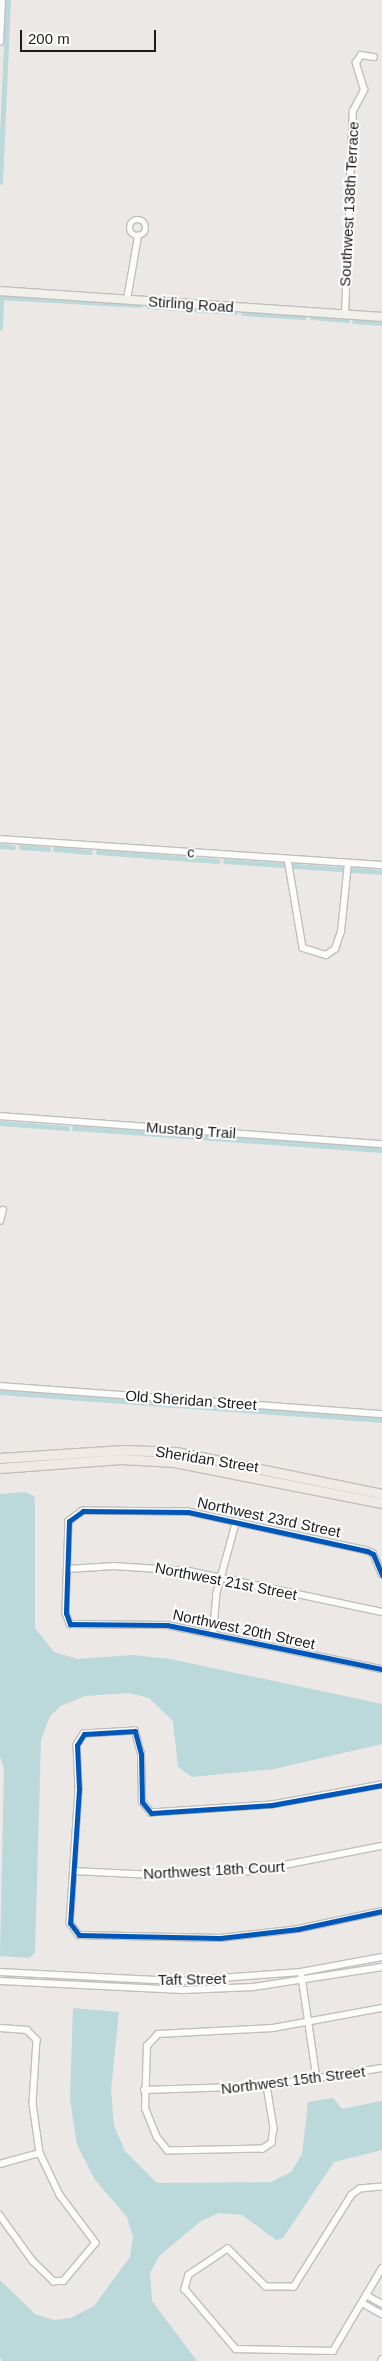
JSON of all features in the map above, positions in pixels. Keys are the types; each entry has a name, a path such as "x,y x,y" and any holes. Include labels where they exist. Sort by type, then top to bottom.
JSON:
{"main road":[{"name":"Sheridan Street","path":"0,1458 124,1450 176,1452 382,1494"},
{"name":"Sheridan Street","path":"0,1468 121,1460 174,1462 382,1503"}],"street":[{"path":"0,42 2,0"},
{"name":"Southwest 138th Terrace","path":"345,315 353,111 364,90 356,63 361,55 374,57"},
{"path":"127,300 138,236"},
{"name":"Stirling Road","path":"0,291 382,317"},
{"name":"c","path":"0,839 288,860 347,868 382,866"},
{"path":"288,860 298,934 303,948 312,954 326,955 336,949 347,868"},
{"name":"Mustang Trail","path":"0,1116 382,1144"},
{"path":"0,1221 3,1210"},
{"name":"Old Sheridan Street","path":"0,1386 382,1414"},
{"name":"Northwest 23rd Street","path":"68,1568 70,1517 83,1511 134,1509 188,1512 373,1554 382,1575"},
{"path":"213,1633 221,1578 236,1522"},
{"name":"Northwest 21st Street","path":"68,1568 156,1567 221,1578 382,1612"},
{"name":"Northwest 20th Street","path":"68,1568 66,1613 70,1624 167,1625 382,1669"},
{"path":"382,1785 272,1806 146,1812 142,1802 140,1738 135,1731 84,1734 79,1738 72,1931 126,1938 220,1938 298,1929 382,1911"},
{"name":"Northwest 18th Court","path":"74,1871 155,1875 254,1871 382,1846"},
{"name":"Taft Street","path":"0,1972 180,1981 301,1972 382,1957"},
{"name":"Taft Street","path":"0,1981 183,1990 302,1981 382,1967"},
{"path":"301,1972 317,2079"},
{"path":"267,2086 274,2128 272,2143 263,2149 168,2151 148,2120 144,2090 151,2038 308,2022 382,2008"},
{"path":"0,2028 34,2034 33,2104 40,2152 60,2195 96,2239 64,2281 58,2282 32,2262 0,2216"},
{"name":"Northwest 15th Street","path":"144,2090 267,2086 382,2068"},
{"path":"0,2164 40,2152"},
{"path":"382,2187 355,2192 294,2286 266,2287 228,2249 185,2283 185,2289 236,2349 337,2349 382,2268"},
{"path":"366,2295 382,2304"},
{"path":"362,2303 381,2312"}],"water":[{"path":"25,1492 34,1496 35,1504 35,1628 54,1652 78,1659 133,1655 170,1659 382,1704 382,1744 274,1769 192,1777 178,1767 173,1721 149,1698 129,1693 85,1696 61,1706 50,1716 41,1740 35,1953 29,1958 0,1956 4,1769 0,1756 0,1494"},
{"path":"73,2008 119,2012 111,2090 114,2126 125,2151 157,2183 271,2182 291,2172 302,2154 308,2102 333,2098 342,2109 382,2101 382,2150 334,2162 283,2238 276,2240 242,2215 219,2213 201,2221 159,2256 150,2273 152,2301 197,2361 2,2361 0,2357 0,2280 35,2314 54,2320 71,2318 94,2306 130,2257 133,2237 127,2217 95,2180 77,2145 70,2099"}],"waterway":[{"path":"0,182 8,0"},
{"path":"0,297 140,305"},
{"path":"0,328 1,297"},
{"path":"148,306 235,312"},
{"path":"243,313 304,317"},
{"path":"312,317 347,320"},
{"path":"354,321 382,323"},
{"path":"0,846 13,847"},
{"path":"21,847 48,849"},
{"path":"55,849 90,852"},
{"path":"98,852 218,861"},
{"path":"225,861 382,872"},
{"path":"0,1123 67,1128"},
{"path":"74,1128 382,1150"},
{"path":"0,1392 382,1420"}],"cycle path":[{"path":"382,1575 373,1554 367,1551 188,1512 83,1511 69,1521 66,1613 70,1624 167,1625 382,1669"},
{"path":"382,1785 272,1805 151,1813 142,1802 141,1754 135,1731 84,1734 77,1745 79,1789 70,1923 79,1935 220,1938 298,1929 382,1911"}]}
